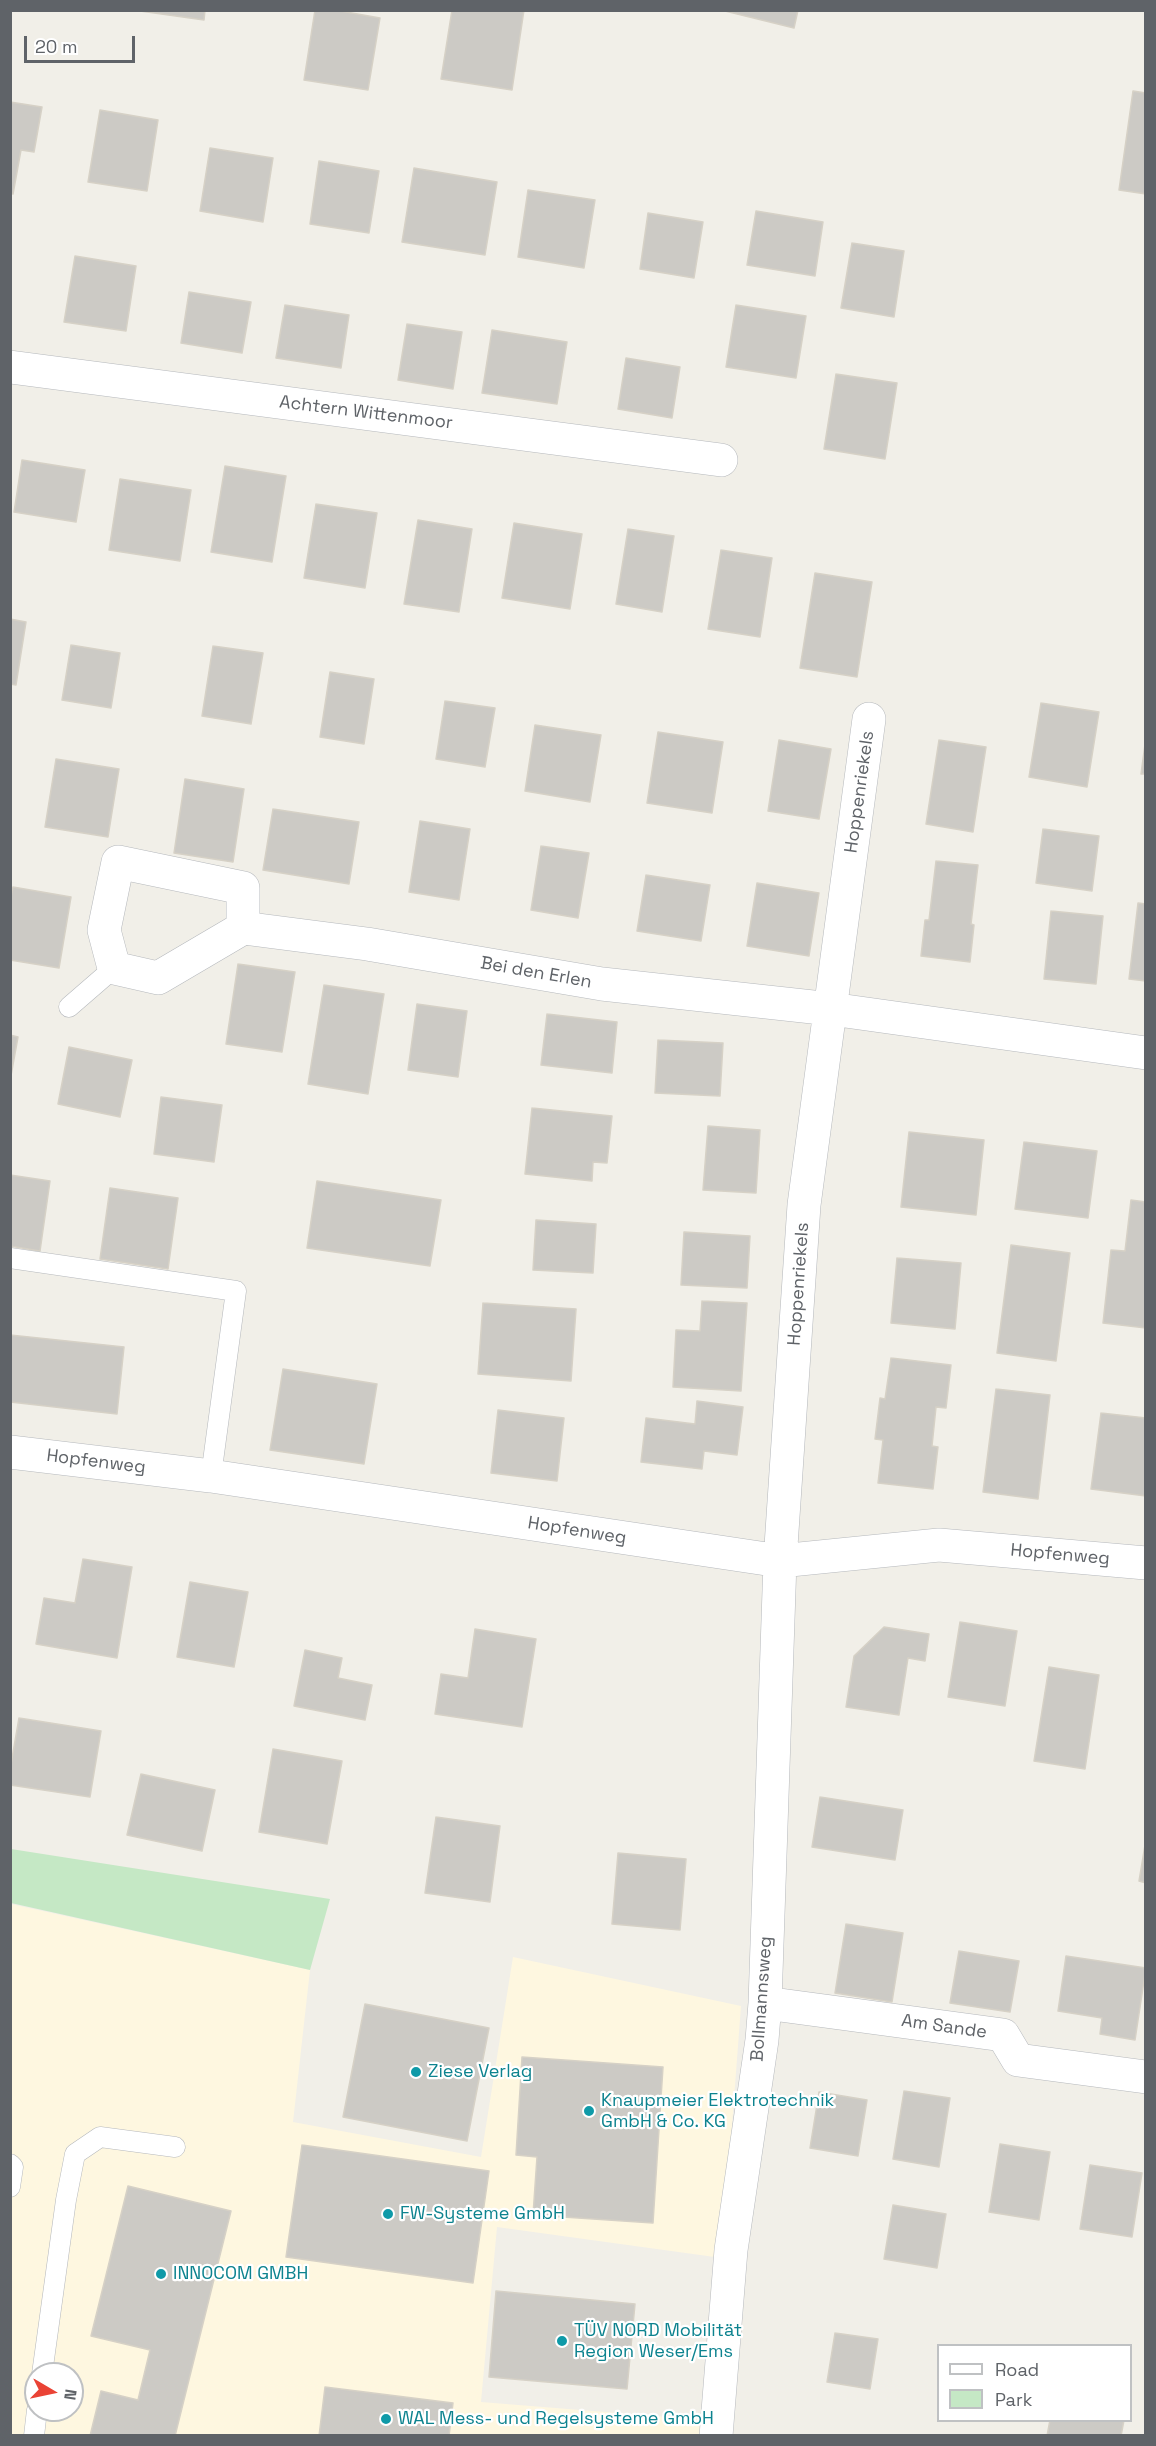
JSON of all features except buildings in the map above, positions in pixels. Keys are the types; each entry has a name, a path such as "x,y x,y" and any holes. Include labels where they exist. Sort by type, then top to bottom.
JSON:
{"street":[{"name":"Achtern Wittenmoor","path":"10,367 721,460"},
{"name":"Hoppenriekels","path":"780,1561 804,1205 869,719"},
{"path":"118,862 243,888 243,928 158,978 114,968 104,930 118,862"},
{"name":"Bei den Erlen","path":"243,928 367,944 602,984 831,1009"},
{"path":"831,1009 1146,1053"},
{"name":"Hopfenweg","path":"10,1452 211,1476 780,1561 939,1545 1146,1563"},
{"name":"Bollmannsweg","path":"716,2436 731,2250 765,2003 780,1561"},
{"name":"Am Sande","path":"765,2003 1003,2035 1018,2060 1146,2077"}],"lane":[{"path":"69,1007 114,968"},
{"path":"10,1257 236,1292 211,1476"},
{"path":"44,2362 75,2154 100,2137 175,2147"},
{"path":"10,2163 13,2167 10,2187"}],"shaded area":[{"path":"11,1904 310,1970 293,2122 481,2157 513,1957 741,2006 722,2258 497,2227 481,2402 717,2421 716,2435 11,2436"}],"green space":[{"path":"10,1849 330,1899 310,1970 11,1903"}],"place":[{"name":"Ziese Verlag","path":"416,2072"},
{"name":"Knaupmeier Elektrotechnik GmbH & Co. KG","path":"589,2111"},
{"name":"FW-Systeme GmbH","path":"388,2214"},
{"name":"INNOCOM GMBH","path":"161,2274"},
{"name":"TÜV NORD Mobilität Region Weser/Ems","path":"562,2341"},
{"name":"WAL Mess- und Regelsysteme GmbH","path":"386,2419"}]}
